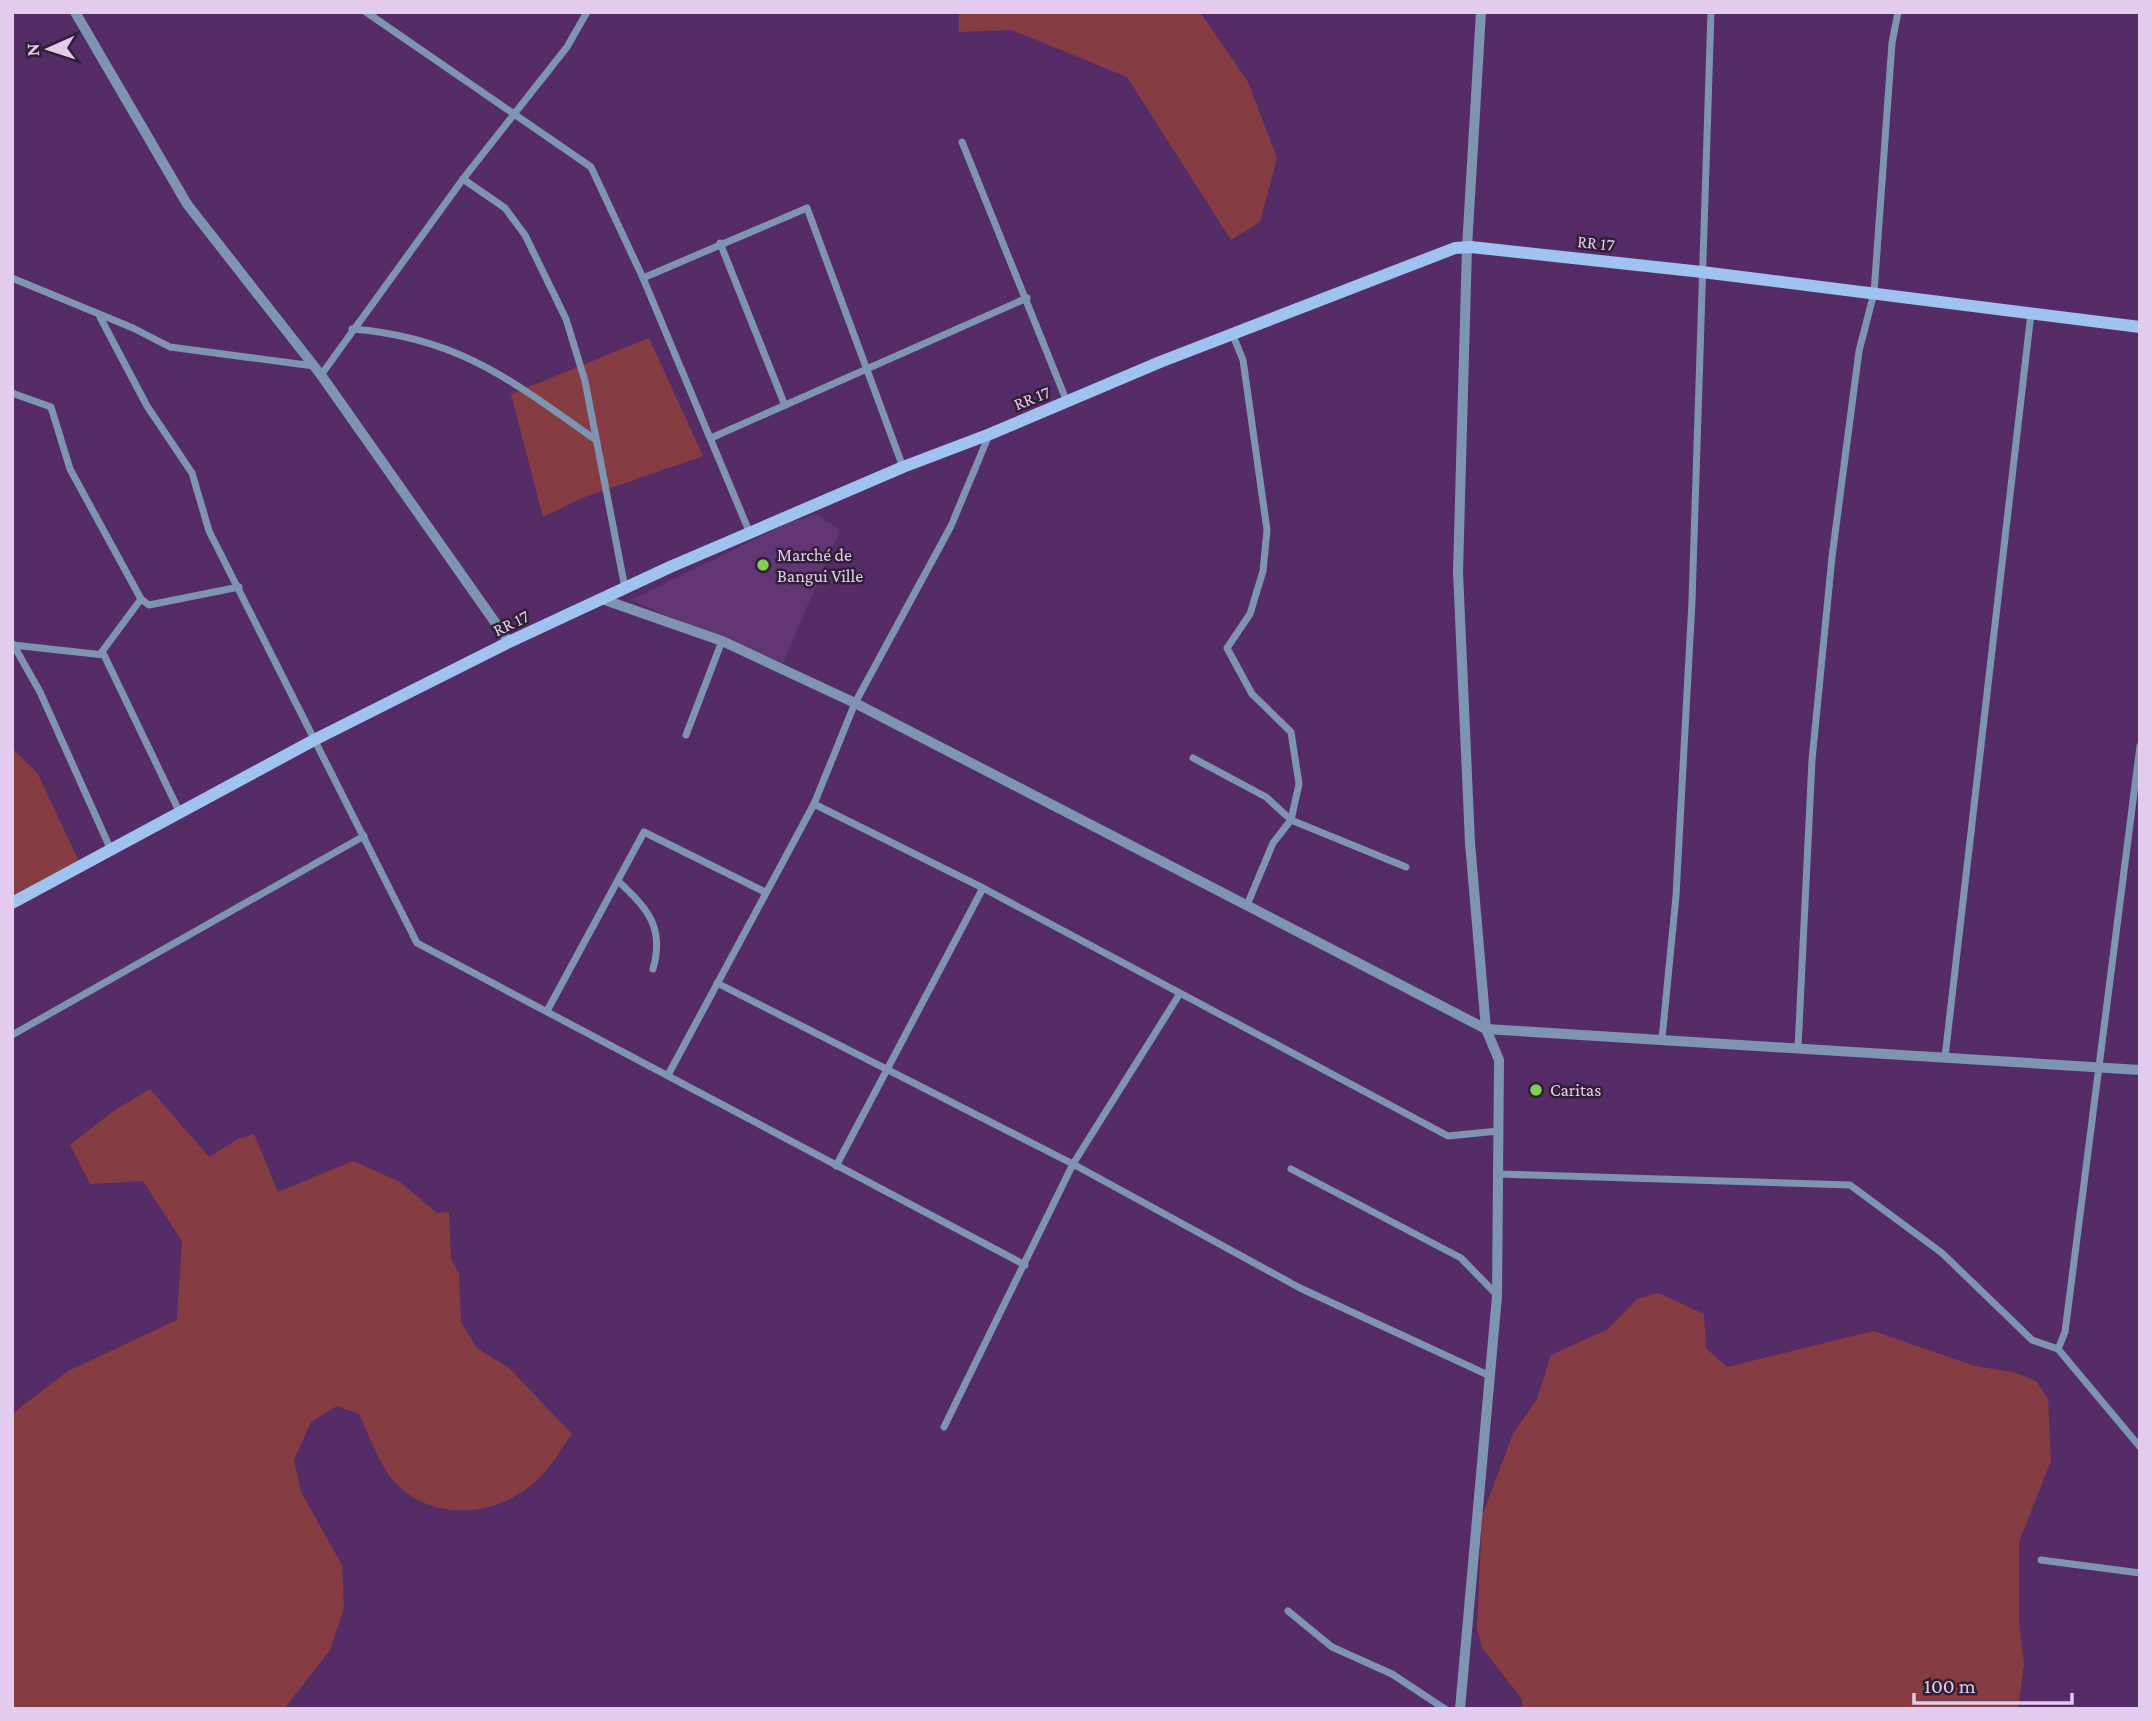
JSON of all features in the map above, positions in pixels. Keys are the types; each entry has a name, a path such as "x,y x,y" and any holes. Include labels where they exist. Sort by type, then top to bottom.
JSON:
{"main road":[{"name":"RR 17","path":"12,903 316,739 509,642 749,531 1233,333 1455,248 1467,247 1702,272 2140,327"}],"street":[{"path":"366,12 591,167 643,278 749,531"},
{"path":"318,371 463,179 568,47 587,12"},
{"path":"1460,1709 1497,1296 1499,1060 1486,1029 1470,843 1458,572 1467,247 1481,12"},
{"path":"1662,1039 1676,896 1692,601 1711,12"},
{"path":"1798,1048 1814,733 1859,351 1874,293 1892,43 1898,12"},
{"path":"81,14 187,204 318,371 509,642"},
{"path":"962,142 1067,402"},
{"path":"463,179 498,201 525,235 569,327 585,382 625,588"},
{"path":"643,278 807,208 903,467"},
{"path":"720,243 784,403"},
{"path":"12,278 177,349 318,371"},
{"path":"711,438 865,367 1027,298"},
{"path":"1945,1057 2031,312"},
{"path":"100,317 147,406 192,473 209,531 417,943 1025,1265"},
{"path":"352,329 397,333 463,354 516,383 596,440"},
{"path":"1233,333 1243,360 1267,530 1264,571 1250,614 1227,648 1252,694 1291,732 1299,784 1292,820 1273,843 1247,905"},
{"path":"12,393 51,407 70,469 141,599 149,605 239,587"},
{"path":"668,1075 814,803 855,703 951,526 990,434"},
{"path":"101,653 141,599"},
{"path":"602,599 722,641 855,703 1486,1029 2140,1070"},
{"path":"686,734 722,641"},
{"path":"13,644 101,653"},
{"path":"13,644 40,692 111,850"},
{"path":"101,653 180,813"},
{"path":"2058,1349 2065,1332 2098,1067 2137,793 2140,746"},
{"path":"1193,758 1266,797 1292,820 1406,867"},
{"path":"814,803 982,888 1178,995 1448,1136 1498,1131"},
{"path":"547,1012 644,832 765,892"},
{"path":"12,1035 364,836"},
{"path":"618,881 644,905 654,925 658,948 653,969"},
{"path":"836,1166 982,888"},
{"path":"717,983 1073,1164 1300,1288 1488,1375"},
{"path":"944,1427 1073,1164 1178,995"},
{"path":"1291,1169 1461,1258 1497,1296"},
{"path":"1498,1174 1850,1185 1942,1253 2032,1340 2058,1349 2140,1447"},
{"path":"2040,1560 2140,1573"},
{"path":"1288,1611 1332,1647 1392,1674 1445,1709"}],"shaded area":[{"path":"959,12 1200,12 1248,82 1277,158 1260,222 1231,240 1127,77 1012,30 959,32"},
{"path":"649,338 703,456 582,498 543,517 511,394"},
{"name":"Marché de Bangui Ville","path":"816,514 840,530 782,665 631,600 788,523"},
{"path":"12,748 38,774 80,864 12,898"},
{"path":"150,1089 209,1157 238,1139 254,1134 278,1192 353,1161 400,1182 437,1213 449,1212 451,1259 459,1273 461,1322 477,1348 509,1368 572,1434 543,1474 528,1488 490,1507 449,1510 429,1505 410,1495 394,1481 379,1458 359,1414 337,1406 311,1422 294,1460 301,1492 342,1565 344,1608 330,1650 284,1709 12,1709 12,1414 68,1371 177,1320 182,1241 143,1181 90,1184 70,1145 112,1112"},
{"path":"1658,1293 1704,1314 1706,1348 1727,1367 1873,1331 1975,1366 2017,1373 2036,1381 2048,1399 2051,1461 2019,1542 2019,1622 2024,1664 2018,1709 1522,1709 1522,1699 1482,1648 1477,1628 1482,1516 1513,1434 1537,1399 1551,1355 1608,1329 1637,1299"}],"place":[{"name":"Marché de Bangui Ville","path":"763,565"},
{"name":"Caritas","path":"1536,1090"}]}
